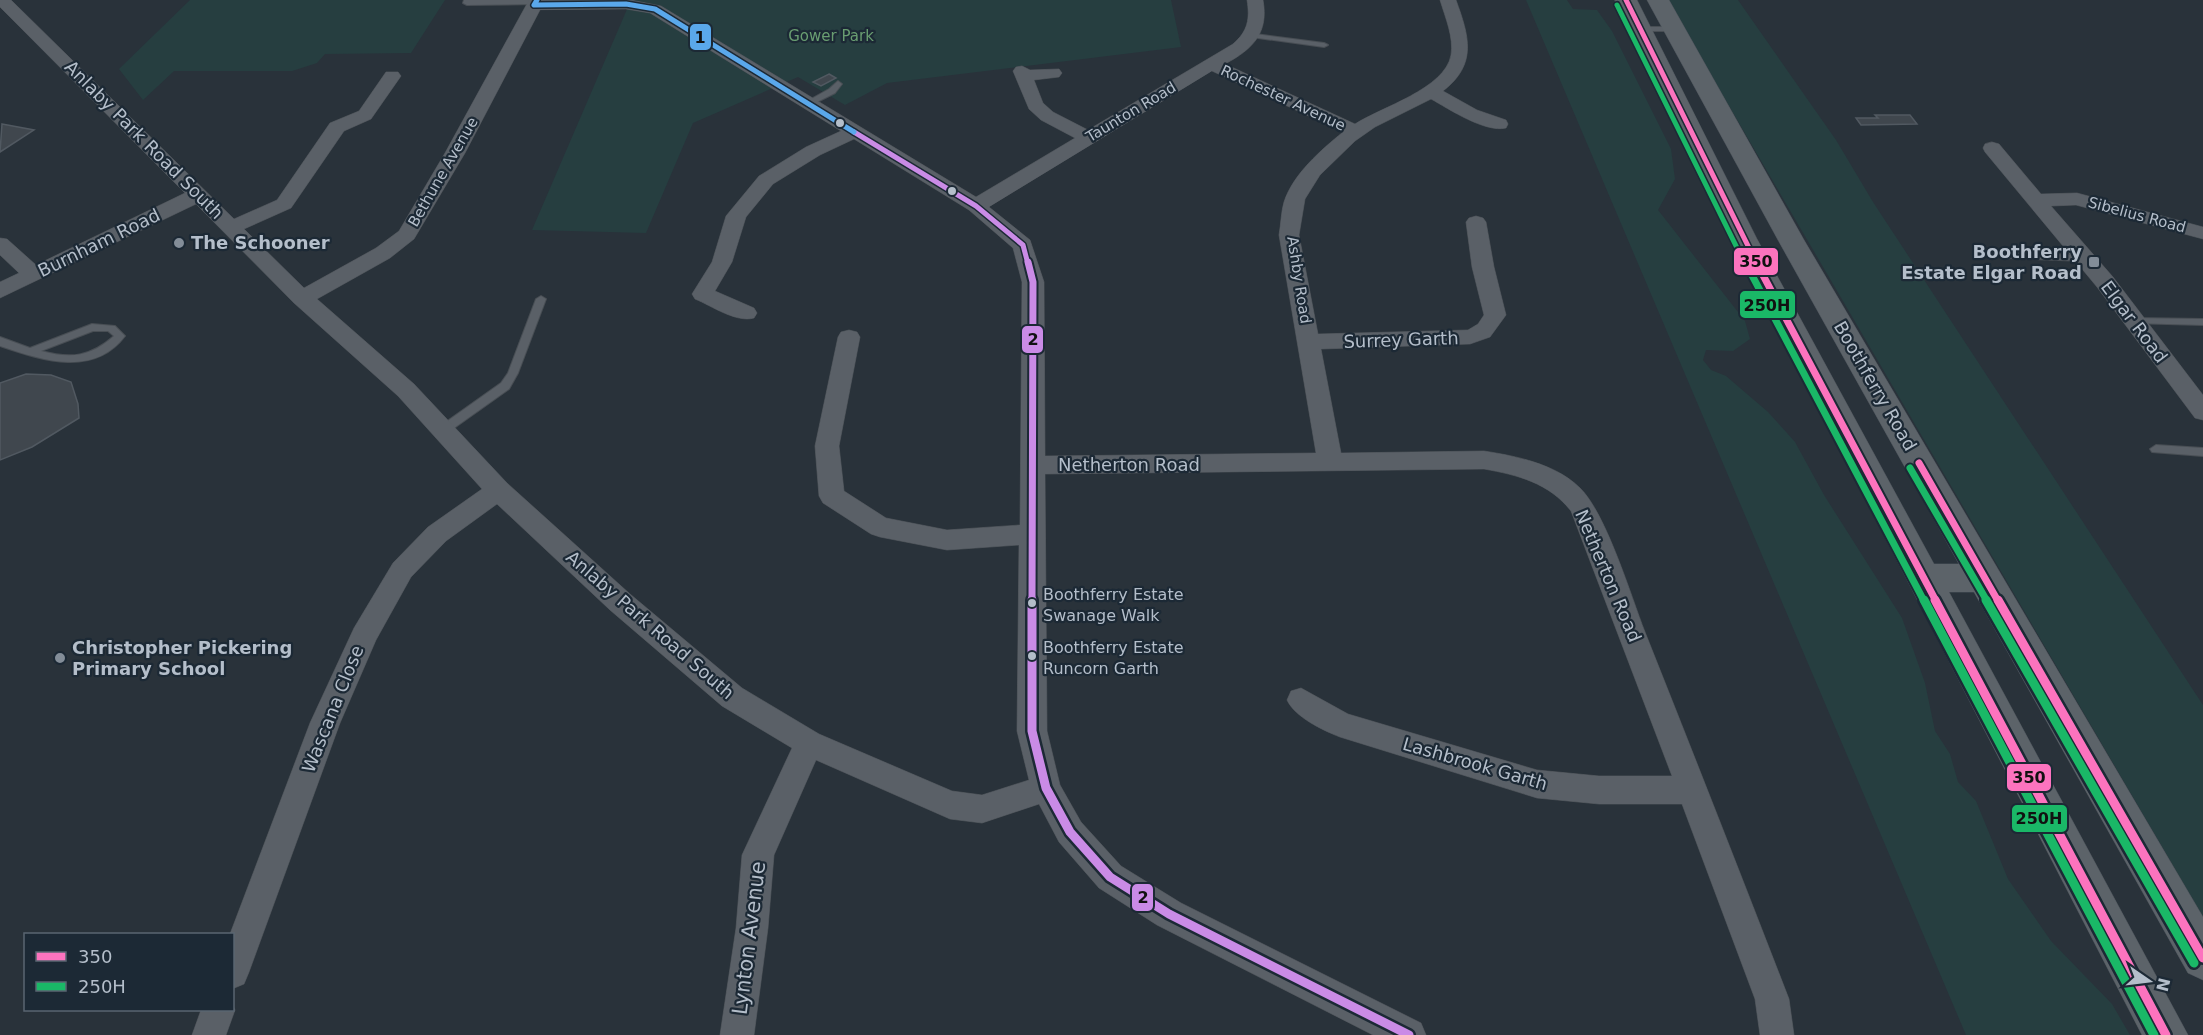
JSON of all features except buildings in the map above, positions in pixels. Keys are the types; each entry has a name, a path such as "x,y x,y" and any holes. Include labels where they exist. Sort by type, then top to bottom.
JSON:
{"main road":[{"path":"1626,0 1744,239 2166,1035"},
{"name":"Boothferry Road","path":"1658,0 1791,240 2203,958"},
{"path":"1744,239 1791,240"},
{"path":"1923,578 1985,578"}],"street":[{"name":"Anlaby Park Road South","path":"2,0 302,298 406,390 498,490 620,602 732,697 809,743 950,805 982,809 1046,788"},
{"path":"1251,35 1255,29 1257,8 1255,0"},
{"name":"Ashby Road","path":"1330,461 1289,236 1295,199 1315,169 1356,131 1430,92 1449,77 1459,57 1456,23 1448,0"},
{"path":"536,2 626,4 655,9 976,206 1023,245 1033,282 1032,731 1046,788 1070,832 1110,877 1169,914 1409,1035"},
{"name":"Bethune Avenue","path":"302,298 383,253 406,235 455,153 536,2"},
{"name":"Taunton Road","path":"976,206 1211,64 1238,51 1251,35"},
{"name":"Rochester Avenue","path":"1211,64 1356,131"},
{"path":"1053,73 1023,73 1035,105 1047,116 1088,138"},
{"path":"232,227 284,204 337,127 365,115 392,76"},
{"path":"1430,92 1471,114 1499,124"},
{"path":"747,313 703,294 722,262 736,216 766,180 813,150 854,132"},
{"name":"Elgar Road","path":"1992,148 2085,258 2203,412"},
{"name":"Burnham Road","path":"0,291 198,195"},
{"name":"Sibelius Road","path":"2035,200 2077,199 2203,233"},
{"name":"Surrey Garth","path":"1309,342 1396,341 1470,337 1481,334 1489,327 1495,315 1483,267 1476,222"},
{"path":"0,244 34,275"},
{"path":"849,337 827,446 831,496 880,527 936,538 947,540 1031,534"},
{"name":"Netherton Road","path":"1034,465 1203,465 1484,460 1513,464 1539,474 1562,487 1579,504 1598,544 1772,999 1777,1035"},
{"name":"Wascana Close","path":"234,967 325,723 364,636 402,570 436,534 498,490"},
{"name":"Lashbrook Garth","path":"1301,700 1340,724 1537,784 1599,790 1694,790"},
{"name":"Lynton Avenue","path":"737,1035 752,928 758,855 809,743"},
{"path":"209,1035 218,1011"}],"lane":[{"path":"468,0 467,3 536,2"},
{"path":"1642,29 1675,29"},
{"path":"1251,35 1324,45"},
{"path":"807,102 831,91 838,84"},
{"path":"2008,256 2085,258"},
{"path":"443,430 505,386 513,373 542,299"},
{"path":"2134,321 2203,322"},
{"path":"0,341 30,352 45,357 87,359 108,349 120,336 111,328 92,327 30,352"},
{"path":"2156,449 2203,452"}],"green space":[{"path":"190,0 445,0 411,53 325,54 317,63 292,71 174,71 143,100 119,69"},
{"name":"Gower Park","path":"631,0 1171,0 1181,47 887,83 845,105 798,77 693,123 646,233 532,230"},
{"path":"1526,0 1567,0 1573,9 1597,10 1612,31 1671,149 1675,179 1658,210 1745,321 1750,339 1733,351 1706,350 1703,360 1711,370 1726,376 1768,412 1795,442 1824,495 1902,618 1925,683 1935,731 1950,754 1958,782 1976,801 2008,879 2051,941 2112,1004 2130,1035 1966,1035"},
{"path":"1667,0 1738,0 1836,140 1873,202 2203,705 2203,917"}],"transit line":[{"name":"1","path":"537,0 534,5 626,4 655,9 854,132"},
{"name":"350","path":"1626,0 1744,239 2166,1035"},
{"name":"250H","path":"1617,5 1735,244 2154,1035"},
{"name":"2","path":"854,132 976,206 1023,245 1033,282 1032,731 1046,788 1070,832 1110,877 1169,914 1409,1035"},
{"name":"350","path":"1919,463 2203,958"},
{"name":"250H","path":"1910,468 2194,963"}],"place":[{"name":"The Schooner","path":"179,243"},
{"name":"Boothferry Estate Elgar Road","path":"2094,262"},
{"name":"Boothferry Estate Swanage Walk","path":"1032,603"},
{"name":"Boothferry Estate Runcorn Garth","path":"1032,656"},
{"name":"Christopher Pickering Primary School","path":"60,658"}]}
